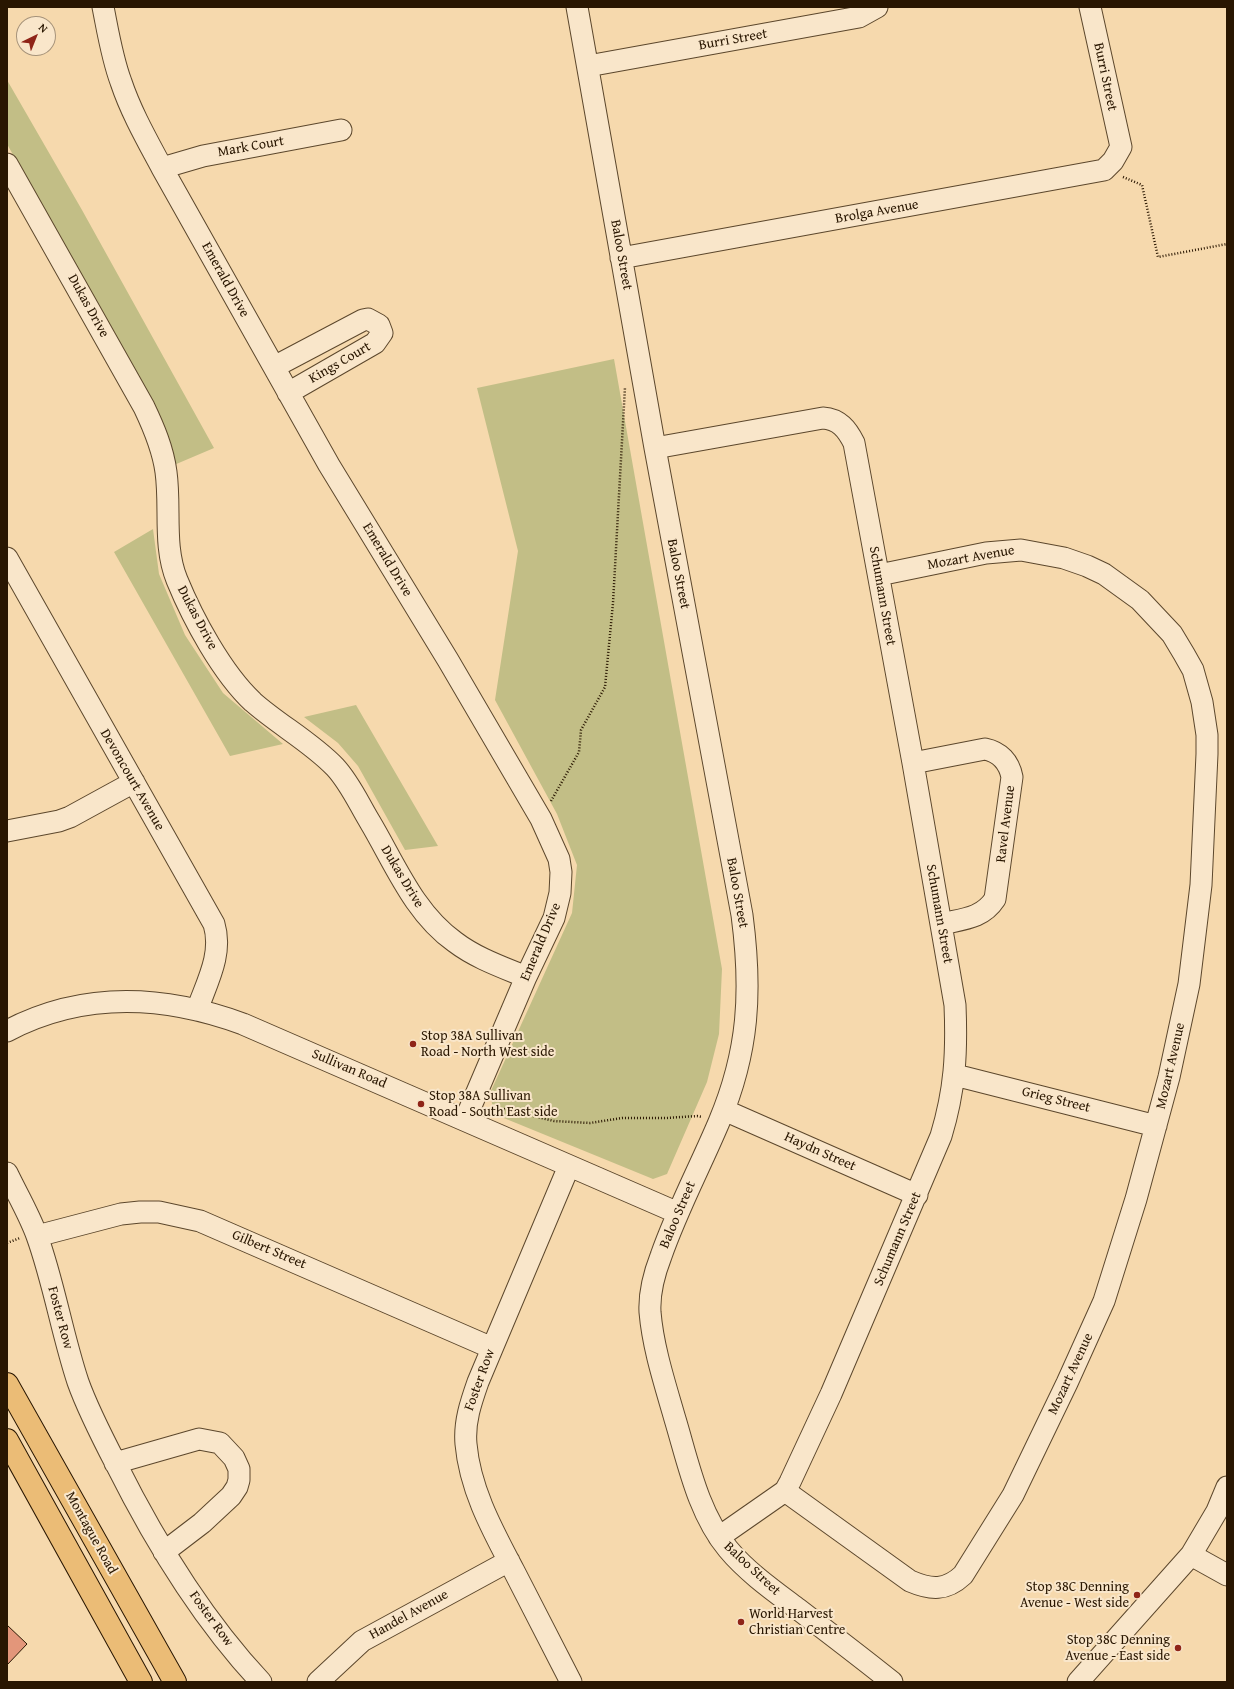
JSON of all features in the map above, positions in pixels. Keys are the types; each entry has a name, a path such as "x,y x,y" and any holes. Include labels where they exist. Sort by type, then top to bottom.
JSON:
{"main road":[{"name":"Montague Road","path":"7,1384 175,1682"},
{"name":"Montague Road","path":"7,1440 141,1682"}],"street":[{"name":"Emerald Drive","path":"103,7 114,59 124,92 138,123 162,168 329,465 448,660 541,819 559,859 561,872 560,893 554,918 526,977 465,1120"},
{"name":"Baloo Street","path":"577,7 654,448 746,945 748,988 746,1026 739,1062 721,1116 660,1256 652,1287 650,1311 656,1354 690,1471 706,1513 719,1537 739,1560 772,1590 892,1682"},
{"name":"Burri Street","path":"588,66 859,16 877,7"},
{"name":"Burri Street","path":"1090,7 1121,147"},
{"name":"Mark Court","path":"162,168 203,156 341,130"},
{"name":"Brolga Avenue","path":"621,258 1099,171 1109,166 1121,147"},
{"name":"Dukas Drive","path":"7,164 118,361 152,425 158,440 166,473 169,548 172,566 187,602 215,654 230,676 255,703 323,756 343,777 415,902 432,922 454,942 466,950 526,977"},
{"name":"Kings Court","path":"274,367 363,320 372,320 379,325 382,333 375,343 288,393"},
{"name":"Schumann Street","path":"654,448 823,418 830,418 838,422 850,434 854,443 879,575 955,1005 955,1075 943,1130 831,1394 797,1470 785,1491 719,1537"},
{"name":"Mozart Avenue","path":"785,1491 910,1581 930,1588 949,1586 955,1583 963,1575 1013,1495 1029,1464 1092,1329 1111,1281 1169,1077 1189,984 1201,884 1207,735 1202,702 1193,670 1172,634 1140,600 1104,574 1087,566 1064,558 1021,550 1005,550 879,575"},
{"name":"Devoncourt Avenue","path":"7,558 200,899 215,929 217,946 215,960 198,1010"},
{"name":"Ravel Avenue","path":"913,763 984,749 992,751 1006,761 1012,777 995,899 984,913 941,924"},
{"path":"7,831 59,821 70,817 134,782"},
{"name":"Sullivan Road","path":"7,1031 42,1015 93,1004 142,1001 175,1004 198,1010 243,1024 678,1213"},
{"name":"Grieg Street","path":"955,1075 1156,1126"},
{"name":"Haydn Street","path":"721,1116 917,1194"},
{"name":"Foster Row","path":"569,1166 470,1404 466,1428 466,1443 470,1473 476,1492 509,1561 571,1682"},
{"name":"Foster Row","path":"7,1173 32,1236 78,1381 94,1423 148,1526 164,1552 221,1634 261,1682"},
{"name":"Gilbert Street","path":"32,1236 121,1214 140,1212 159,1212 200,1220 492,1348"},
{"path":"115,1463 198,1439 220,1443 234,1458 239,1469 239,1480 237,1487 231,1496 187,1536 164,1552"},
{"path":"1078,1682 1190,1555 1217,1511 1227,1487"},
{"path":"1190,1555 1227,1575"},
{"name":"Handel Avenue","path":"318,1682 367,1638 509,1561"}],"path":[{"path":"1119,172 1129,180 1142,185 1158,257 1227,244"},
{"path":"541,819 579,752 581,730 605,686 613,603 625,382"},
{"path":"465,1120 490,1108 500,1108 554,1121 590,1123 622,1118 721,1116"},
{"path":"7,1243 32,1236"}],"shaded area":[{"path":"7,80 82,210 214,448 174,465 140,380 7,144"},
{"path":"614,359 722,969 719,1034 707,1082 667,1174 653,1179 494,1114 490,1093 572,913 577,865 557,814 495,700 518,551 477,388"},
{"path":"153,529 159,574 185,635 223,693 283,744 230,756 114,552"},
{"path":"356,705 438,846 405,850 358,766 338,743 304,717"}],"building":[{"path":"7,1625 27,1644 7,1665"}],"place":[{"name":"Stop 38A Sullivan Road - North West side","path":"413,1044"},
{"name":"Stop 38A Sullivan Road - South East side","path":"421,1104"},
{"name":"Stop 38C Denning Avenue - West side","path":"1137,1595"},
{"name":"World Harvest Christian Centre","path":"741,1622"},
{"name":"Stop 38C Denning Avenue - East side","path":"1178,1648"}]}
